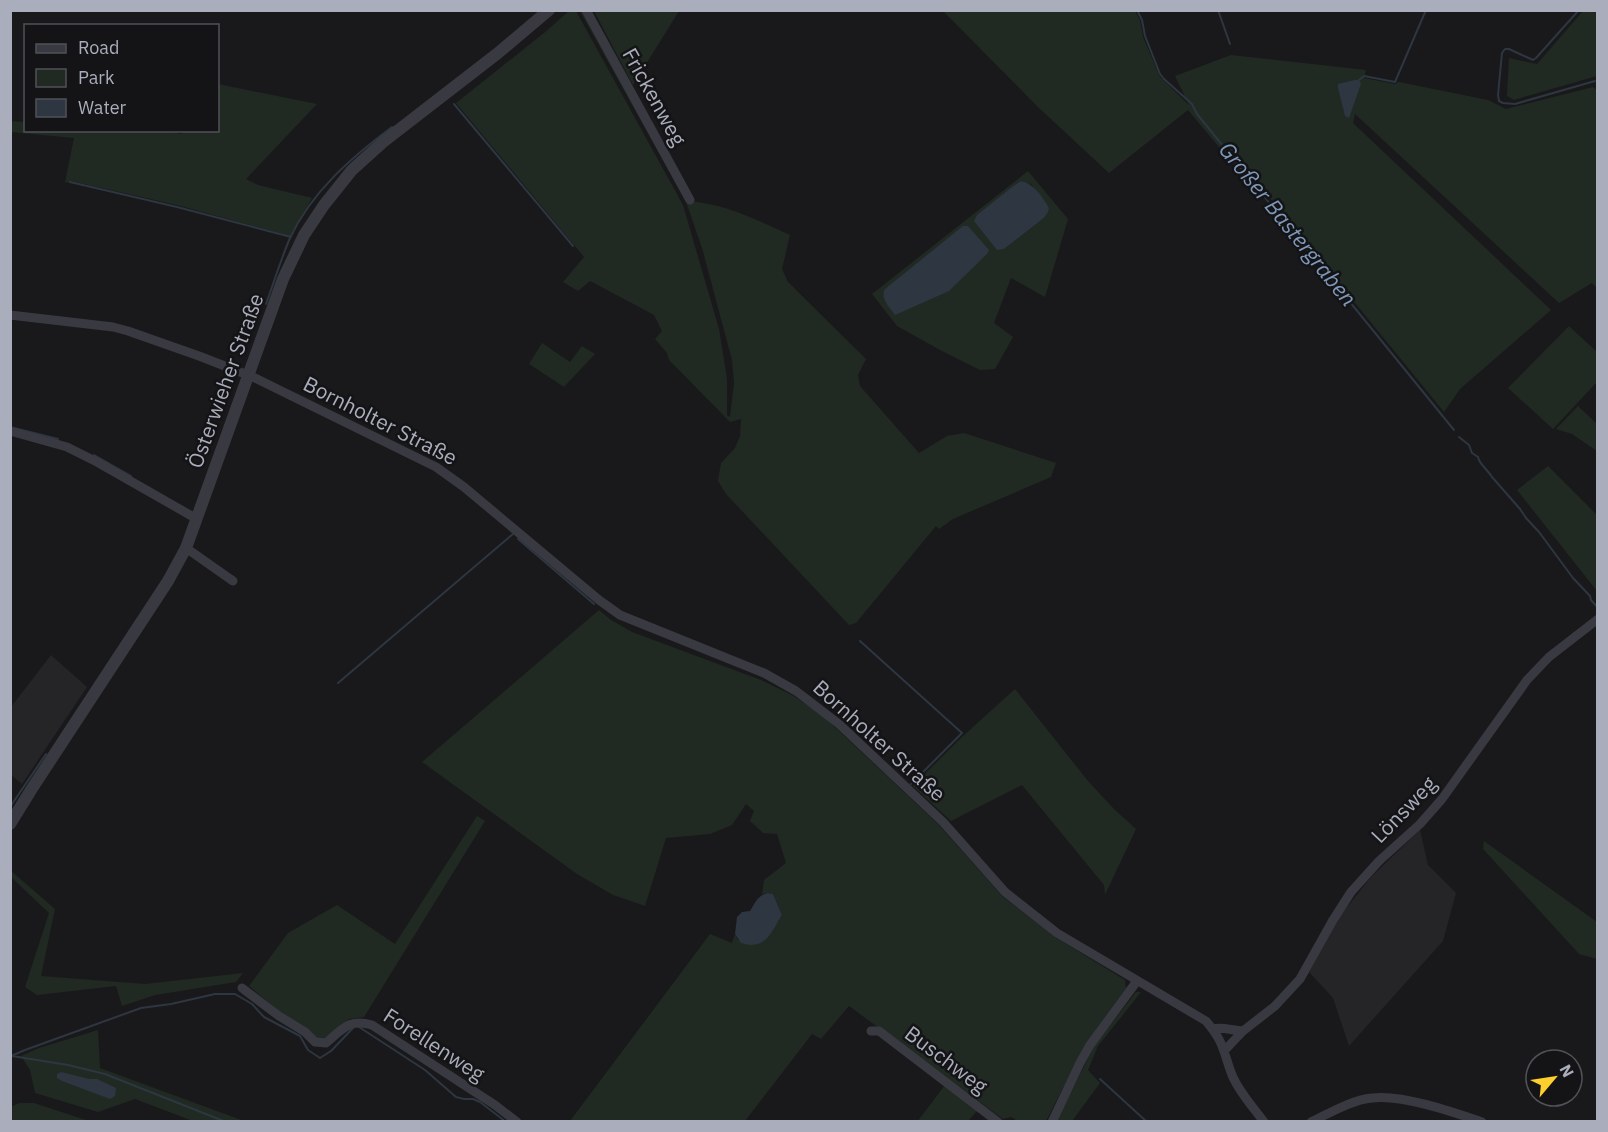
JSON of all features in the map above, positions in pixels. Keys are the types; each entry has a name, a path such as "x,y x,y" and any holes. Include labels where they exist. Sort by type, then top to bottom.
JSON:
{"street":[{"name":"Österwieher Straße","path":"10,824 168,581 186,548 283,279 295,252 324,205 352,170 383,142 549,10"},
{"name":"Frickenweg","path":"586,10 690,200"},
{"name":"Bornholter Straße","path":"10,315 128,330 248,375 436,467 464,487 620,615 764,673 796,691 839,724 943,822 1005,892 1057,933 1206,1021 1220,1038 1238,1085 1264,1122"},
{"path":"10,431 67,447 197,519"},
{"path":"186,548 233,581"},
{"name":"Lönsweg","path":"1225,1050 1243,1030 1275,1006 1300,978 1351,892 1442,799 1527,680 1549,657 1598,619"},
{"path":"1052,1122 1090,1045 1137,981"},
{"name":"Forellenweg","path":"242,988 305,1032 315,1042 326,1043 351,1023 361,1022 372,1025 495,1105 517,1122"},
{"path":"1213,1029 1217,1027 1243,1030"},
{"name":"Buschweg","path":"871,1030 879,1031 998,1122"},
{"path":"1311,1122 1347,1105 1371,1098 1389,1098 1457,1113 1482,1122"}],"shaded area":[{"path":"51,655 87,687 22,784 11,775 11,707"},
{"path":"1420,830 1428,865 1456,893 1443,941 1349,1046 1333,998 1309,972 1339,917 1372,876"}],"green space":[{"path":"569,11 576,11 683,205 719,329 727,379 727,415 730,417 734,383 732,360 702,248 686,202 580,11 584,11 689,201 729,209 790,235 782,269 788,282 866,359 858,375 860,386 919,453 947,436 964,433 1056,463 1051,477 953,519 939,529 936,526 856,623 849,625 726,494 718,481 721,463 735,448 740,436 741,419 730,422 669,360 667,353 655,339 662,331 654,315 590,281 578,291 563,282 584,257 456,103"},
{"path":"594,11 679,11 633,85"},
{"path":"943,11 1135,11 1160,77 1189,105 1175,76 1231,55 1366,70 1364,78 1395,84 1399,82 1488,100 1506,109 1593,87 1598,91 1597,288 1592,283 1559,303 1355,114 1353,123 1551,310 1460,389 1444,412 1255,180 1250,184 1188,110 1109,173 1039,108"},
{"path":"1583,11 1597,11 1597,76 1514,100 1507,96 1509,58 1537,64"},
{"path":"219,84 317,104 246,179 258,185 312,198 290,236 177,205 71,181 70,183 65,182 74,138 11,132 11,121 24,122 24,132 174,132 181,134 184,132 219,132"},
{"path":"1028,171 1068,219 1045,297 1011,278 994,323 1013,337 995,369 980,370 897,326 872,294","holes":["1030,183 1049,208 1044,218 1004,249"]},
{"path":"1569,326 1597,352 1597,382 1553,429 1508,388"},
{"path":"542,343 570,362 582,346 595,354 564,387 529,364"},
{"path":"1578,406 1597,424 1597,451 1572,434 1556,429"},
{"path":"1548,466 1597,515 1597,591 1517,490"},
{"path":"599,610 632,632 761,680 792,695 822,715 939,825 1002,896 1055,937 1125,980 1126,988 1086,1043 1046,1121 1018,1121 1011,1117 1003,1119 849,1006 821,1039 812,1034 745,1121 570,1121 710,934 732,943 735,934 738,940 776,924 782,915 773,894 762,894 764,880 786,863 777,834 763,833 750,821 754,811 746,804 732,825 710,834 666,838 645,906 613,895 577,874 422,762"},
{"path":"1015,689 1088,781 1136,829 1105,895 1104,885 1022,785 951,821 913,786"},
{"path":"477,816 485,821 364,1017 349,1019 324,1040 317,1039 249,986 288,933 337,905 395,944"},
{"path":"1484,841 1597,922 1597,959 1579,954 1483,849"},
{"path":"10,870 55,909 41,976 145,984 243,973 236,982 155,995 122,1006 116,986 37,995 25,987 49,913 11,877"},
{"path":"1136,992 1141,992 1098,1046 1088,1070 1100,1083 1072,1121 1056,1122 1095,1045"},
{"path":"98,1030 100,1068 244,1121 193,1121 135,1099 98,1112 35,1093 30,1070 21,1056 39,1048"},
{"path":"945,1085 978,1110 968,1121 917,1122"},
{"path":"19,1103 34,1103 89,1121 11,1121 11,1107"}],"water":[{"path":"1359,80 1361,84 1349,118 1345,116 1338,84"},
{"path":"1021,181 1030,185 1044,199 1049,208 1048,212 1044,218 1004,249 997,250 974,221 977,215"},
{"path":"963,226 968,226 989,250 987,254 949,291 895,315 884,299 885,289"},
{"path":"768,893 773,894 782,915 771,933 762,942 749,945 741,943 735,934 737,917 742,912 750,911 759,897"},
{"path":"61,1072 97,1079 116,1088 115,1096 110,1099 62,1081 57,1078 57,1074"}],"waterway":[{"name":"Großer Bastergraben","path":"1137,10 1160,74 1192,104 1197,114 1454,430"},
{"path":"1218,10 1230,44"},
{"path":"1359,80 1364,76 1395,82 1426,10"},
{"path":"1579,10 1533,60 1505,49 1502,53 1499,101 1515,104 1595,81"},
{"path":"454,104 573,246"},
{"path":"266,304 290,238 310,205 334,176 392,127"},
{"path":"70,182 291,237"},
{"path":"10,427 58,439"},
{"name":"Großer Bastergraben","path":"1459,437 1469,445 1472,453 1478,457 1482,465 1539,532 1598,608"},
{"path":"94,455 131,476"},
{"path":"338,683 513,534"},
{"path":"518,539 594,604"},
{"path":"860,641 962,733 911,784"},
{"path":"10,807 46,754"},
{"path":"11,1056 141,1008 215,994 235,994 252,1004 264,1017 300,1036 308,1050 320,1058 331,1051 354,1027"},
{"path":"359,1027 425,1070 456,1097 480,1102 506,1122"},
{"path":"12,1056 68,1065 105,1074 226,1122"},
{"path":"1100,1079 1147,1122"}]}
